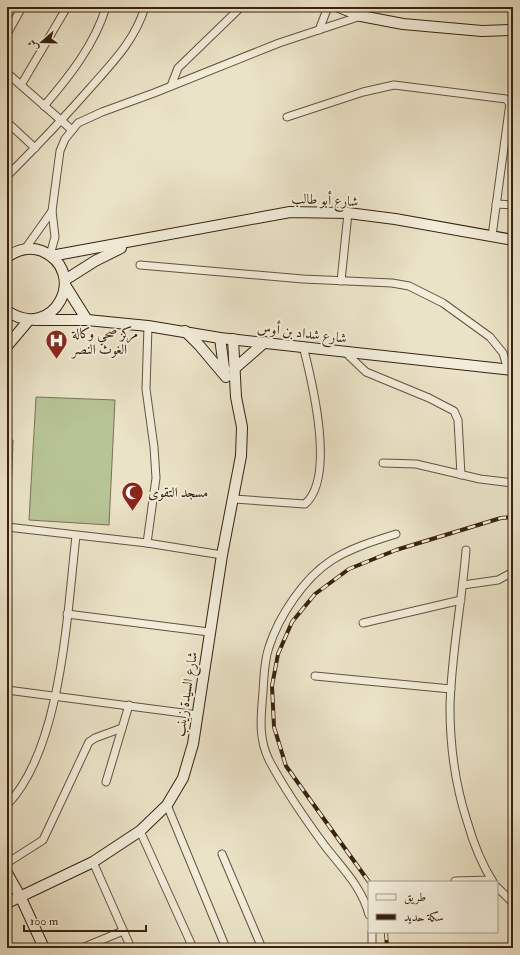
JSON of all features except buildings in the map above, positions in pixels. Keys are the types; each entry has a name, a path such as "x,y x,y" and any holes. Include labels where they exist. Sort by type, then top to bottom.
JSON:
{"street":[{"path":"7,34 22,7"},
{"path":"21,85 67,7"},
{"path":"44,106 66,79 88,45 96,31 106,7"},
{"path":"7,176 62,121 129,44 140,24 145,7"},
{"path":"171,86 178,68 241,7"},
{"path":"319,30 328,7"},
{"path":"338,7 361,16 432,27 482,31 513,30"},
{"path":"50,255 55,237 52,211 60,151 72,130 86,118 171,86 272,45 361,16"},
{"path":"7,73 72,130"},
{"path":"287,118 363,92 394,85 506,99 510,104 492,236"},
{"path":"7,122 35,148"},
{"path":"496,204 513,205"},
{"path":"25,249 52,211"},
{"name":"شارع أبو طالب","path":"50,255 136,241 280,212 348,213 513,240"},
{"path":"342,281 348,213"},
{"name":"شارع أبو طالب","path":"65,282 104,256 136,241"},
{"path":"7,257 25,249 38,249 50,255 60,266 65,282 88,320"},
{"path":"140,265 342,281 400,284 426,294 462,315 490,337 503,353 510,370"},
{"path":"7,346 32,320 46,316 56,308 63,297 65,282"},
{"name":"شارع شداد بن أوس","path":"7,311 16,317 32,320 88,320 148,326 220,338 510,370"},
{"path":"147,543 156,478 154,447 146,389 148,326"},
{"path":"184,331 199,345 226,377"},
{"name":"شارع السيدة زينب","path":"220,338 226,377 236,397"},
{"name":"شارع السيدة زينب","path":"7,903 21,898 93,862 140,831 167,805 176,792 188,765 198,715 209,632 222,555 241,456 242,435 236,397 233,339"},
{"path":"234,369 265,342"},
{"path":"234,498 305,504 314,493 318,480 320,431 312,380 303,346"},
{"path":"345,352 366,372 429,398 454,411 458,420 461,476"},
{"path":"383,462 416,464 445,470 461,476 513,483"},
{"path":"7,527 147,543 222,555"},
{"path":"368,911 366,904 353,880 309,823 269,760 261,738 261,716 269,648 280,623 306,583 324,566 344,554 367,543 396,534"},
{"path":"7,805 23,786 37,760 55,697 76,536"},
{"path":"454,881 493,881 475,847 456,784 451,737 451,689 466,550"},
{"path":"463,585 498,580 513,572"},
{"path":"363,623 461,600"},
{"path":"67,614 209,632"},
{"path":"315,676 451,689"},
{"path":"7,690 198,715"},
{"path":"106,782 129,705"},
{"path":"7,863 43,840 91,740 122,728"},
{"path":"167,805 226,948"},
{"path":"140,831 193,948"},
{"path":"222,854 262,948"},
{"path":"93,862 131,948"},
{"path":"7,873 21,898 41,947"},
{"path":"498,888 513,903"},
{"path":"82,948 123,931"},
{"path":"372,933 372,948"}],"green space":[{"path":"36,397 115,400 109,525 29,520"},
{"path":"7,439 13,440 11,496 7,495"}],"railway":[{"path":"368,881 286,766 274,727 272,686 278,654 292,622 315,594 349,569 396,550 501,518 513,517"},
{"path":"386,933 387,948"}],"place":[{"name":"مركز صحي وكالة الغوث النصر","path":"56,360"},
{"name":"مسجد التقوى","path":"132,512"}]}
